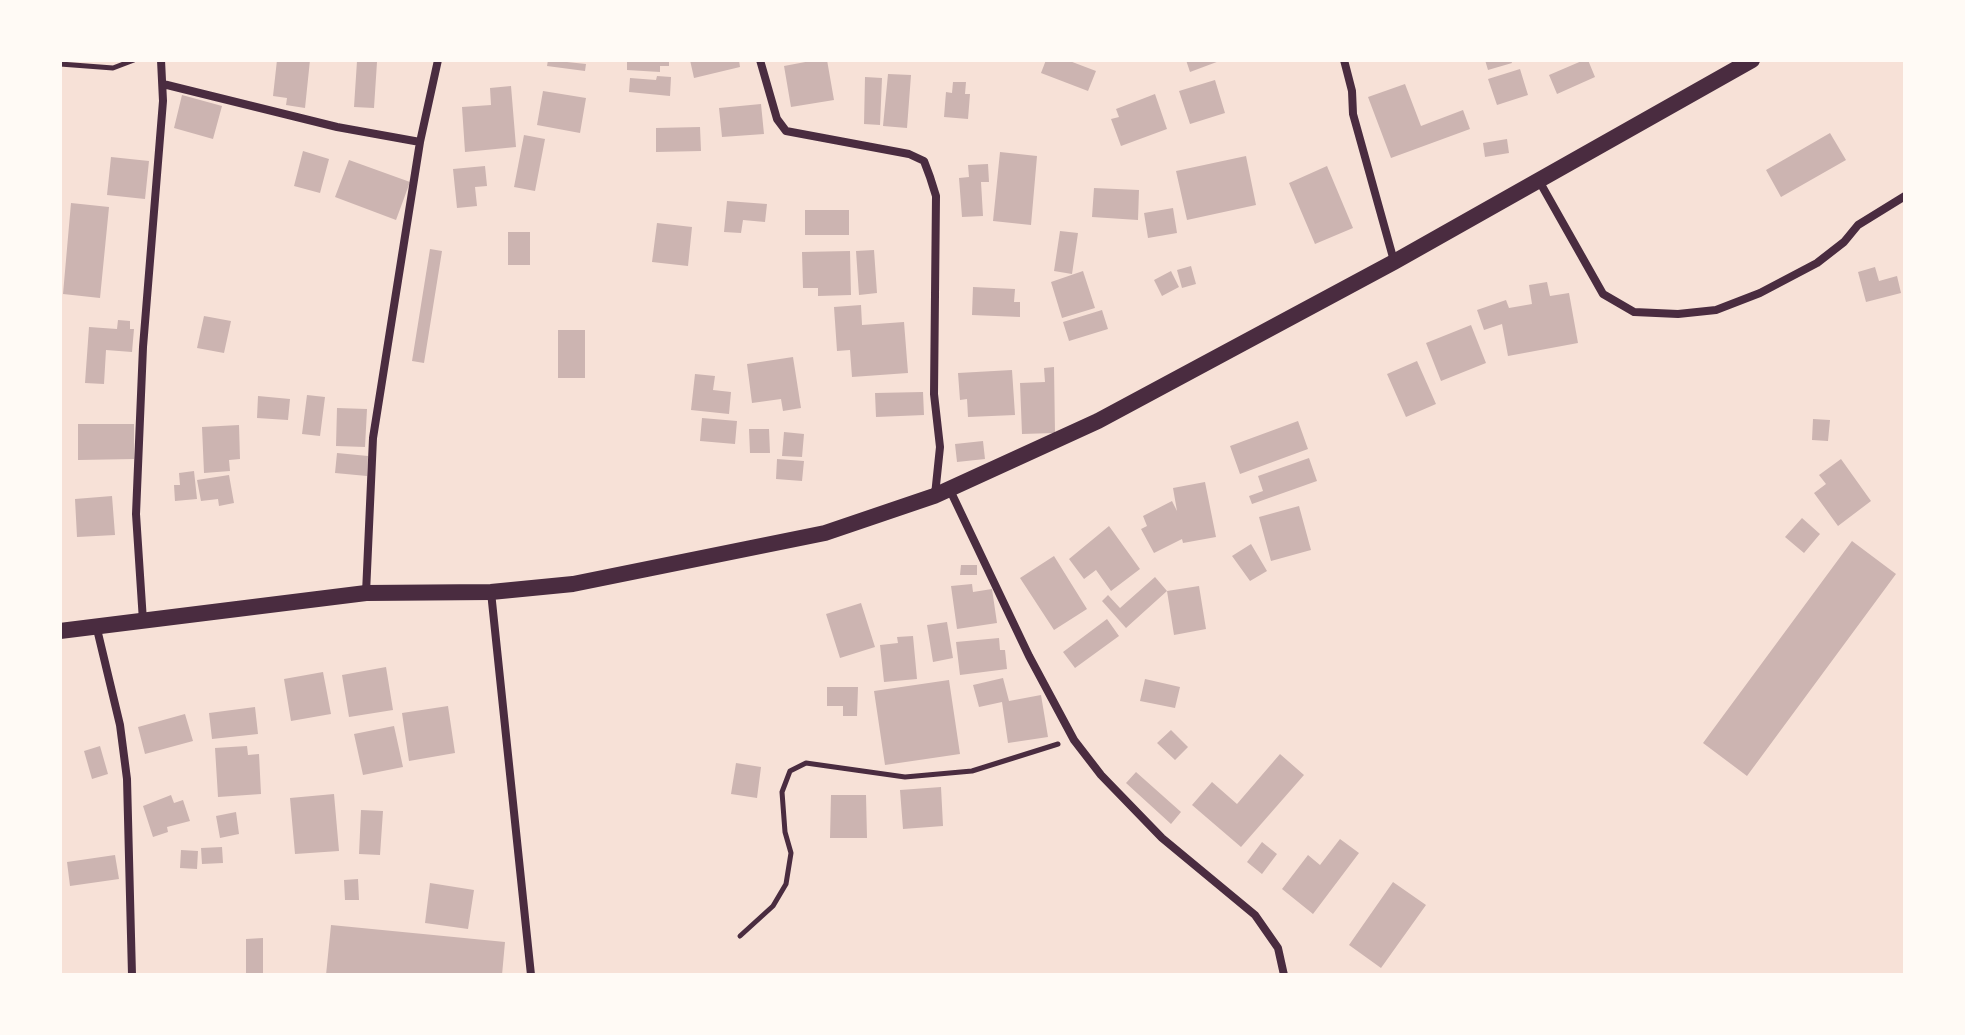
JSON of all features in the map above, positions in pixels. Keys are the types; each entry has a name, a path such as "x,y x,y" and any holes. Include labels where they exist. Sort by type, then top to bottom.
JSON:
{"main road":[{"path":"60,631 97,629 366,593 491,592 573,584 825,533 942,492 1098,421 1394,262 1752,60"}],"street":[{"path":"143,622 136,514 163,84 161,60"},
{"path":"366,593 373,438 420,142 438,60"},
{"path":"760,60 777,119 786,131 909,154 924,161 936,196 934,394 942,492 1074,740 1101,775 1162,838 1255,915 1278,948 1284,975"},
{"path":"1344,60 1352,91 1353,114 1394,262"},
{"path":"163,84 337,127 420,142"},
{"path":"1538,178 1603,294 1634,312 1716,310 1760,293 1817,263 1858,225 1905,196"},
{"path":"491,592 531,975"},
{"path":"97,629 120,725 127,779 132,975"}],"path":[{"path":"60,64 113,68 134,60"},
{"path":"740,936 773,906 786,884 791,853 785,832 782,792 790,771 806,763 905,777 972,771 1074,740"}],"building":[{"path":"277,60 310,60 305,108 286,105 287,98 273,96"},
{"path":"548,60 586,64 585,71 547,66"},
{"path":"627,60 669,60 669,66 660,66 660,72 627,70"},
{"path":"690,60 739,60 740,67 694,78"},
{"path":"827,60 834,100 791,107 784,66"},
{"path":"1046,60 1067,60 1096,71 1088,91 1041,73"},
{"path":"1186,60 1222,60 1190,72"},
{"path":"1485,60 1511,60 1512,63 1488,70"},
{"path":"1588,60 1595,77 1557,94 1549,75"},
{"path":"357,61 377,62 374,108 354,107"},
{"path":"1520,69 1528,95 1497,105 1488,79"},
{"path":"888,74 911,75 907,128 883,126"},
{"path":"657,76 671,77 670,96 629,92 630,78 656,80"},
{"path":"865,77 882,78 880,125 864,124"},
{"path":"1215,80 1225,113 1190,124 1179,91"},
{"path":"953,82 966,82 965,94 970,94 968,119 944,117 946,92 952,93"},
{"path":"1405,84 1421,126 1463,110 1470,129 1391,158 1368,97"},
{"path":"511,86 516,147 465,152 462,107 491,105 490,88"},
{"path":"543,91 586,98 580,133 537,125"},
{"path":"1155,94 1167,129 1121,146 1111,119 1119,117 1116,109"},
{"path":"182,95 222,106 213,139 174,128"},
{"path":"761,104 764,134 722,137 719,108"},
{"path":"700,127 701,151 656,152 656,128"},
{"path":"1830,133 1846,160 1781,197 1766,170"},
{"path":"524,135 545,139 535,191 514,187"},
{"path":"1507,139 1509,153 1485,157 1483,143"},
{"path":"303,151 329,159 320,193 294,186"},
{"path":"1000,152 1037,156 1031,225 993,221"},
{"path":"1246,156 1256,205 1187,220 1176,171"},
{"path":"111,157 149,161 145,199 107,195"},
{"path":"349,160 410,182 396,220 335,197"},
{"path":"988,164 989,182 981,182 983,216 962,217 959,178 969,177 968,165"},
{"path":"485,166 487,186 475,187 477,206 457,208 453,169"},
{"path":"1327,166 1353,228 1315,244 1289,183"},
{"path":"1094,188 1139,190 1138,220 1092,217"},
{"path":"727,201 767,204 765,222 743,220 741,233 724,232"},
{"path":"71,203 109,207 100,298 63,294"},
{"path":"1173,208 1177,233 1148,238 1144,213"},
{"path":"805,210 849,210 849,235 805,235"},
{"path":"657,223 692,227 688,266 652,262"},
{"path":"1060,231 1078,233 1072,274 1054,271"},
{"path":"508,232 530,232 530,265 508,265"},
{"path":"430,249 442,251 424,363 412,361"},
{"path":"874,250 877,293 859,295 856,251"},
{"path":"850,251 851,295 818,296 818,288 803,288 802,252"},
{"path":"1191,266 1196,284 1182,288 1177,270"},
{"path":"1875,267 1879,281 1897,276 1901,293 1866,302 1858,272"},
{"path":"1083,271 1095,308 1062,318 1051,282"},
{"path":"1171,271 1179,287 1162,296 1154,280"},
{"path":"1547,282 1550,296 1569,293 1578,343 1508,356 1502,324 1484,330 1477,310 1506,300 1509,308 1532,304 1529,285"},
{"path":"973,287 1015,289 1014,302 1020,302 1020,317 972,315"},
{"path":"861,305 862,325 904,322 908,373 852,377 850,350 837,351 834,307"},
{"path":"1102,310 1108,329 1069,341 1063,322"},
{"path":"204,316 231,321 224,353 197,348"},
{"path":"118,320 130,321 130,329 134,329 132,352 106,350 104,384 85,383 89,327 117,329"},
{"path":"1471,325 1486,363 1441,381 1426,343"},
{"path":"558,330 585,330 585,378 558,378"},
{"path":"793,357 801,408 783,411 781,399 752,403 747,364"},
{"path":"1417,361 1436,404 1406,417 1387,374"},
{"path":"1054,367 1055,433 1022,434 1020,383 1045,382 1044,368"},
{"path":"1012,370 1015,415 968,417 967,399 960,400 958,373"},
{"path":"695,374 715,376 713,390 731,392 729,414 691,410"},
{"path":"923,392 924,415 876,417 875,393"},
{"path":"307,395 325,397 320,436 302,434"},
{"path":"258,396 290,399 288,420 257,418"},
{"path":"337,408 367,409 365,447 336,446"},
{"path":"702,418 737,421 735,444 700,441"},
{"path":"1813,419 1830,420 1828,441 1812,440"},
{"path":"1298,421 1308,449 1240,474 1230,446"},
{"path":"78,424 134,424 134,459 78,460"},
{"path":"239,425 240,459 229,460 230,471 204,473 202,427"},
{"path":"749,429 769,429 770,453 750,453"},
{"path":"784,432 804,434 802,457 782,456"},
{"path":"983,441 985,459 957,462 955,444"},
{"path":"337,453 368,456 367,476 335,473"},
{"path":"1309,458 1317,481 1252,504 1249,496 1263,491 1258,476"},
{"path":"777,459 804,461 802,481 776,479"},
{"path":"1841,459 1871,501 1838,526 1814,493 1826,484 1819,475"},
{"path":"194,471 197,499 175,501 174,485 180,485 179,473"},
{"path":"229,475 234,503 219,506 218,499 201,501 197,480"},
{"path":"1205,482 1216,537 1183,543 1182,539 1154,553 1141,529 1147,526 1143,516 1172,501 1177,511 1173,488"},
{"path":"112,496 115,535 77,537 75,499"},
{"path":"1299,506 1311,550 1271,561 1259,517"},
{"path":"1802,518 1820,534 1804,553 1785,537"},
{"path":"1109,526 1140,569 1111,591 1096,570 1084,579 1069,559"},
{"path":"1852,541 1896,574 1747,776 1703,743"},
{"path":"1251,544 1267,571 1250,581 1232,556"},
{"path":"1054,556 1087,609 1054,630 1020,578"},
{"path":"961,565 977,565 977,575 960,575"},
{"path":"1155,577 1167,591 1126,628 1102,601 1108,595 1120,608"},
{"path":"972,584 973,592 992,589 997,623 957,629 951,586"},
{"path":"1199,586 1206,629 1174,635 1167,591"},
{"path":"861,603 875,647 840,658 826,614"},
{"path":"1107,619 1119,636 1075,668 1063,652"},
{"path":"947,622 953,658 933,662 927,625"},
{"path":"913,636 917,679 884,682 880,645 898,643 897,637"},
{"path":"999,638 1000,650 1005,650 1007,669 960,675 956,642"},
{"path":"386,667 393,710 349,717 342,675"},
{"path":"323,672 331,714 291,721 284,679"},
{"path":"1003,678 1009,701 1041,695 1048,737 1008,743 1002,702 979,707 973,685"},
{"path":"1145,679 1180,687 1175,708 1140,701"},
{"path":"949,680 960,754 885,765 874,691"},
{"path":"827,687 858,687 857,716 843,716 843,706 827,706"},
{"path":"448,706 455,753 409,761 402,713"},
{"path":"255,707 258,734 212,739 209,713"},
{"path":"185,714 193,741 145,754 138,727"},
{"path":"394,726 403,767 363,775 354,734"},
{"path":"1171,730 1188,747 1175,760 1157,743"},
{"path":"100,746 108,774 92,779 84,751"},
{"path":"247,746 248,755 259,754 261,794 218,797 215,748"},
{"path":"1280,754 1304,775 1241,847 1192,805 1212,782 1237,804"},
{"path":"736,763 761,767 757,798 731,794"},
{"path":"1136,772 1181,812 1171,824 1126,783"},
{"path":"941,787 943,826 903,829 900,790"},
{"path":"334,794 339,851 295,854 290,798"},
{"path":"171,795 174,803 183,800 190,821 167,827 168,832 153,837 143,806"},
{"path":"831,795 866,795 867,838 830,838"},
{"path":"361,810 383,811 380,855 359,854"},
{"path":"236,812 239,834 220,838 216,816"},
{"path":"1340,839 1359,853 1313,914 1282,889 1308,855 1320,865"},
{"path":"1262,842 1277,854 1262,874 1247,862"},
{"path":"222,847 223,863 202,864 201,848"},
{"path":"181,850 198,851 197,869 180,868"},
{"path":"115,855 119,879 70,886 67,862"},
{"path":"358,879 359,900 345,900 344,880"},
{"path":"1393,882 1426,905 1381,968 1349,945"},
{"path":"430,883 474,890 468,929 425,923"},
{"path":"331,925 505,942 502,975 326,975"},
{"path":"263,938 263,975 246,975 246,939"}]}
